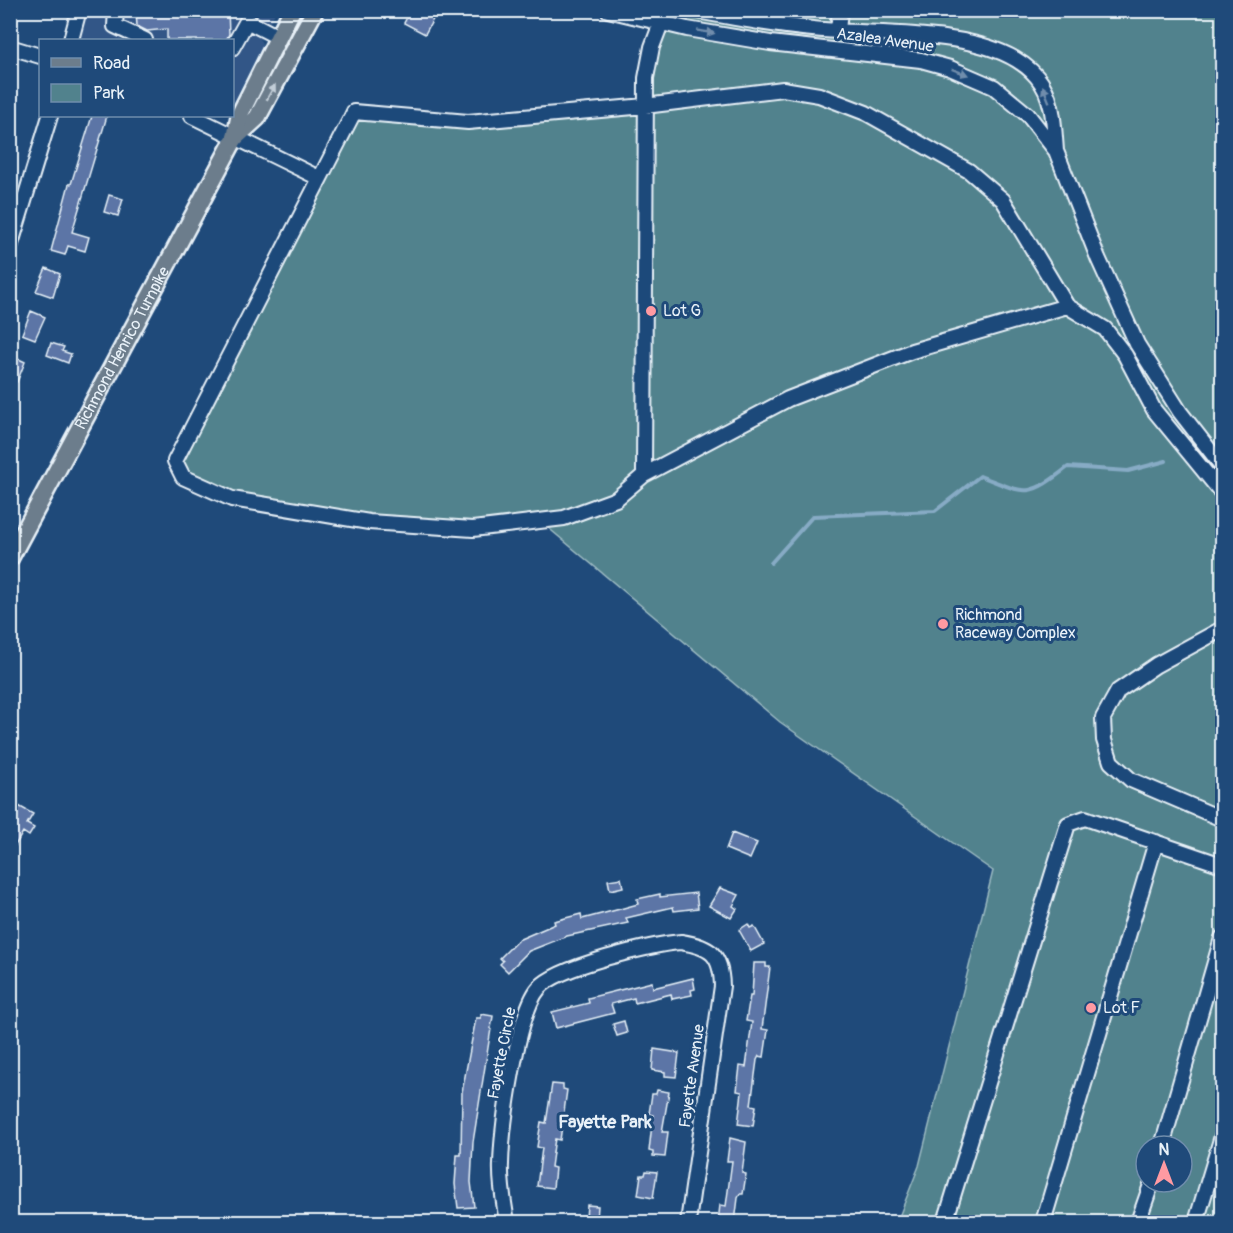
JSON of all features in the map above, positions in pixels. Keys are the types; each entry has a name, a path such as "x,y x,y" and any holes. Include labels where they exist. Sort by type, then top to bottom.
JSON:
{"main road":[{"name":"Richmond Henrico Turnpike","path":"236,138 240,114 292,10"},
{"name":"Richmond Henrico Turnpike","path":"10,558 236,138 257,118 315,10"}],"street":[{"path":"71,39 79,10"},
{"path":"116,10 115,26 143,39"},
{"path":"237,10 247,21 278,37"},
{"name":"Azalea Avenue","path":"608,10 664,17 755,40 896,56 950,68 994,87 1028,115 1056,151 1098,258 1137,344 1180,412 1222,465"},
{"name":"Azalea Avenue","path":"692,10 759,16 838,31 934,39 1007,53 1023,63 1043,85 1054,117 1056,151"},
{"path":"838,31 840,10"},
{"path":"755,40 759,16"},
{"path":"644,475 645,106 648,61 664,17"},
{"path":"234,44 247,21"},
{"path":"10,47 39,56"},
{"path":"1067,306 912,351 788,399 644,475 616,499 564,518 473,529 369,522 232,499 183,477 175,461 354,112 468,122 645,106 783,89 819,95 866,113 969,171 1003,200 1067,306 1105,329 1125,355 1154,410 1222,493"},
{"path":"10,247 50,117"},
{"path":"194,117 319,178"},
{"path":"1222,628 1156,665 1118,691 1103,718 1104,740 1111,762 1131,780 1222,819"},
{"path":"945,1222 1068,824 1085,818 1222,865"},
{"path":"1043,1222 1156,842"},
{"path":"1165,1134 1222,938"},
{"name":"Fayette Circle","path":"507,1222 501,1163 520,1032 528,1004 545,983 575,968 675,942 698,945"},
{"name":"Fayette Avenue","path":"687,1222 722,986 720,963 707,949 698,945"},
{"path":"1196,1222 1222,1136"},
{"path":"1138,1222 1148,1194"}],"shaded area":[{"path":"88,11 276,11 260,40 263,45 234,101 234,39 80,39"}],"green space":[{"name":"Richmond Raceway Complex","path":"666,11 1222,11 1222,1222 897,1222 919,1166 993,871 780,722 546,526 399,520 217,494 171,463 324,161 347,107 403,117 468,122 645,106"}],"building":[{"path":"136,10 228,10 229,34 226,39 167,39 167,29 147,31 137,26"},
{"path":"411,10 438,10 425,34 404,23"},
{"path":"92,117 107,117 72,232 89,237 85,251 68,246 65,255 51,251 69,184 71,184"},
{"path":"109,195 123,199 118,216 104,212"},
{"path":"46,268 60,274 53,297 36,291"},
{"path":"31,311 45,317 35,339 22,334"},
{"path":"51,343 64,347 62,351 71,354 68,363 47,355"},
{"path":"10,355 25,362 17,382 10,379"},
{"path":"15,804 33,814 27,824 34,828 29,836 23,832 10,854 10,813"},
{"path":"732,833 757,843 750,859 726,849"},
{"path":"621,878 623,887 610,890 608,880"},
{"path":"720,888 739,895 733,906 737,909 731,918 709,906"},
{"path":"696,893 698,908 674,911 673,907 626,918 628,923 567,936 529,951 508,972 500,964 503,961 500,958 518,940 555,924 554,921 581,914 582,919 638,904 637,899 660,894 660,897"},
{"path":"748,924 750,928 754,926 764,944 751,951 739,930"},
{"path":"754,963 766,963 766,967 770,967 762,1029 768,1030 764,1057 759,1056 757,1060 751,1105 756,1106 753,1126 738,1124 742,1092 737,1091 740,1066 746,1067 752,1022 746,1021 750,996 752,996"},
{"path":"693,978 695,989 691,990 692,995 672,999 671,994 635,1003 634,998 611,1004 614,1013 556,1028 552,1012 589,1003 588,998 652,982 653,988"},
{"path":"481,1014 493,1016 473,1142 471,1182 474,1207 458,1208 455,1184 457,1155 461,1155 462,1092 476,1018 481,1018"},
{"path":"624,1021 627,1033 617,1036 613,1024"},
{"path":"654,1049 679,1053 676,1077 665,1076 665,1072 652,1070"},
{"path":"552,1084 563,1085 563,1089 567,1090 560,1140 555,1139 554,1145 551,1167 555,1168 553,1188 537,1186 542,1148 537,1147 541,1122 546,1123"},
{"path":"657,1090 669,1092 662,1132 668,1132 665,1157 653,1156 653,1152 649,1151 653,1115 649,1114 652,1094 656,1094"},
{"path":"730,1138 746,1142 742,1173 746,1174 743,1194 740,1194 738,1198 735,1222 718,1222 720,1205 726,1206 732,1161 727,1161"},
{"path":"646,1171 657,1172 653,1198 638,1195 641,1175 645,1175"},
{"path":"587,1205 598,1206 597,1219 586,1218"}],"waterway":[{"path":"771,563 813,516 935,511 980,476 1008,487 1026,490 1035,489 1068,467 1128,471 1166,461"}],"place":[{"name":"Lot G","path":"651,311"},
{"name":"Richmond Raceway Complex","path":"943,624"},
{"name":"Lot F","path":"1091,1008"}],"district":[{"name":"Fayette Park","path":"605,1122"}]}
